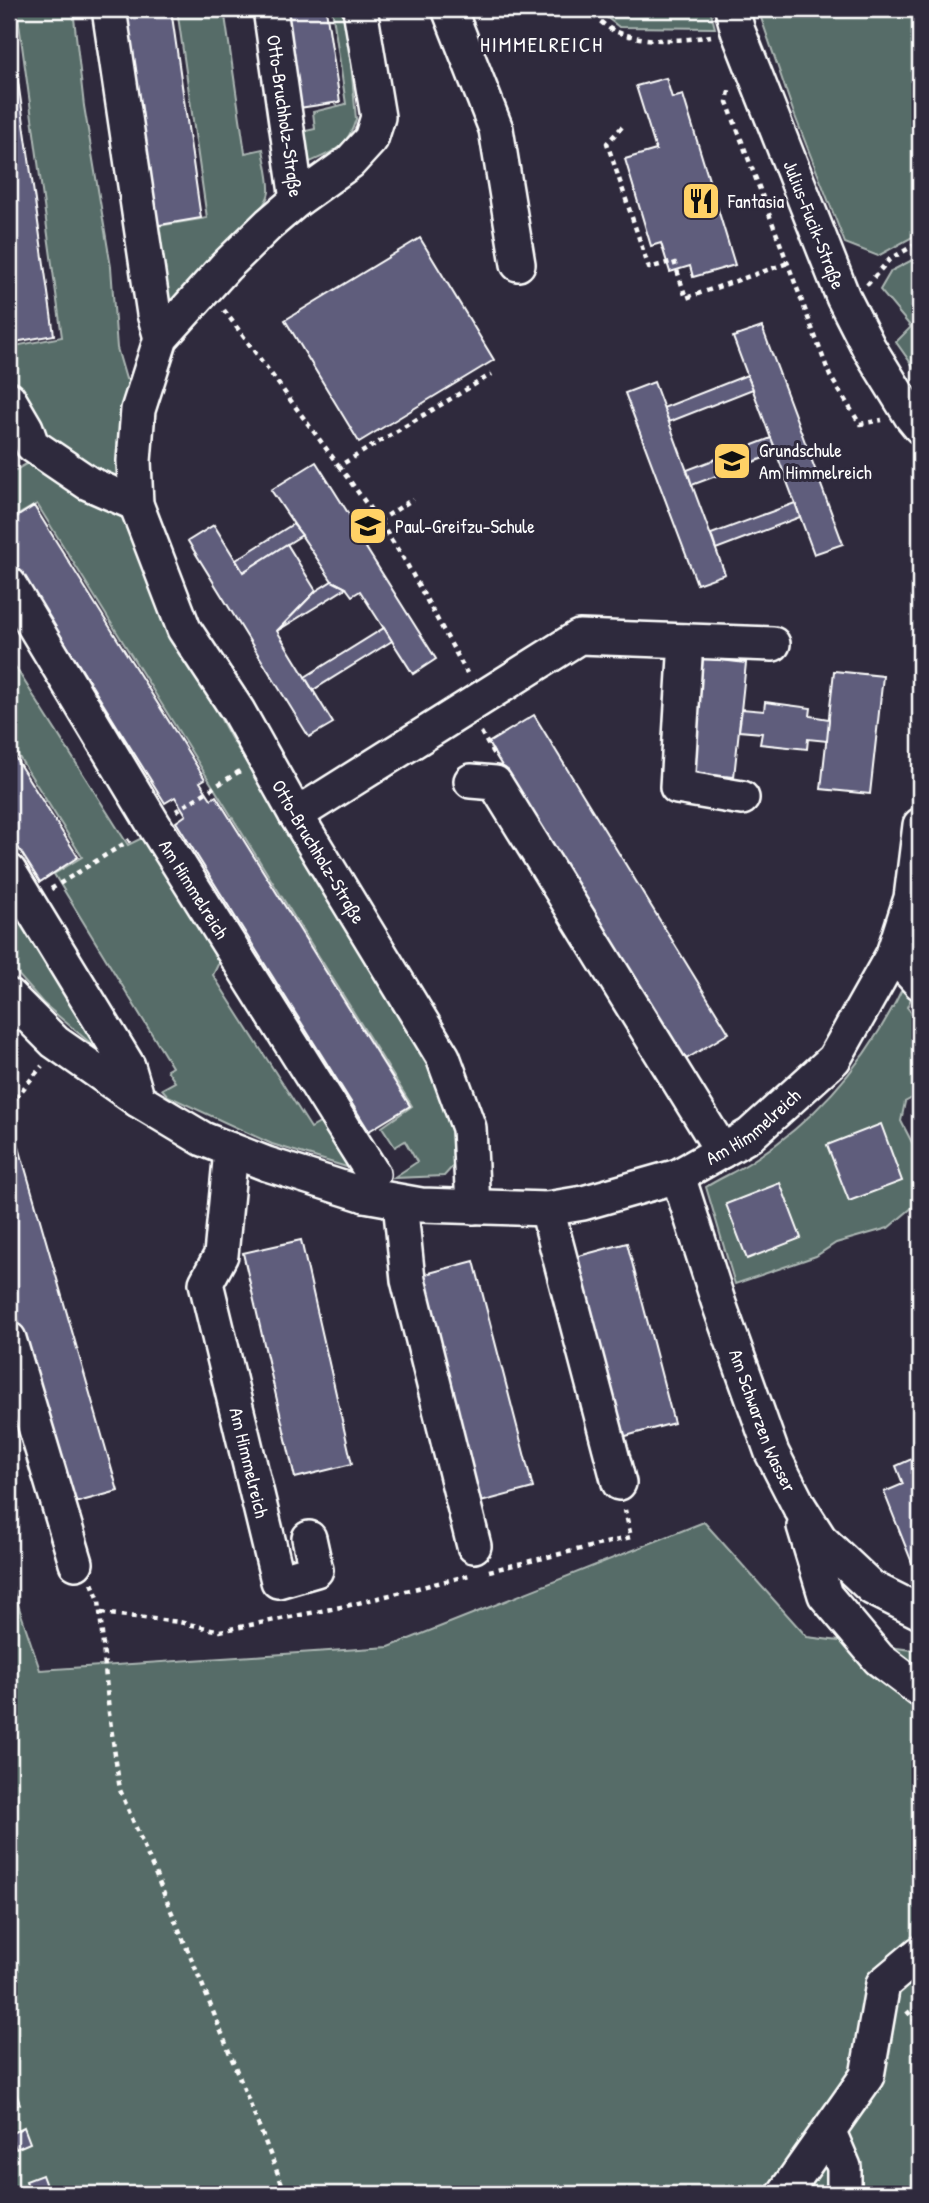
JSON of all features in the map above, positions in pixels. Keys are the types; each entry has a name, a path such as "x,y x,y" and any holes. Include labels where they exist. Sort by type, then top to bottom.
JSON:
{"street":[{"path":"109,9 154,314 162,338"},
{"name":"Otto-Bruchholz-Straße","path":"270,9 297,200 260,232 207,286 162,338 138,410 134,461 135,504 184,629 238,711 296,815 443,1057 468,1128 473,1207"},
{"path":"297,200 350,162 371,139 378,117 360,9"},
{"path":"449,9 496,129 519,264"},
{"name":"Julius-Fucik-Straße","path":"725,22 738,31 843,297 869,348 920,427"},
{"path":"350,162 385,159"},
{"path":"9,399 26,428 20,453 135,504"},
{"name":"Am Himmelreich","path":"9,584 154,825 373,1174 365,1195"},
{"path":"296,815 579,637 773,644"},
{"path":"686,641 677,787 742,798"},
{"path":"483,782 722,1151"},
{"name":"Am Himmelreich","path":"9,996 55,1042 138,1100 203,1139 231,1150 365,1195 400,1202 547,1209 583,1203 678,1176 750,1135 834,1059 893,954 911,898 920,825"},
{"path":"9,871 128,1066 138,1100"},
{"path":"893,954 920,983"},
{"name":"Am Himmelreich","path":"231,1150 221,1255 206,1283 278,1581 316,1570 309,1538"},
{"name":"Am Schwarzen Wasser","path":"678,1176 718,1301 772,1453 799,1506 820,1538 872,1588 920,1612"},
{"path":"400,1202 408,1280 474,1546"},
{"path":"547,1209 619,1483"},
{"path":"9,1339 76,1563"},
{"path":"799,1506 825,1595 879,1659 920,1689"},
{"path":"784,2194 867,2076 883,1984 920,1953"},
{"path":"829,2132 844,2167 844,2194"}],"path":[{"path":"585,9 615,32 667,40 725,22"},
{"path":"622,127 607,143 649,268 674,261 686,298 788,263"},
{"path":"207,286 379,520 404,559 503,769 483,782"},
{"path":"339,467 492,374"},
{"path":"379,520 412,499"},
{"path":"29,902 218,784"},
{"path":"9,1106 44,1064"},
{"path":"101,1613 179,1622 220,1631 346,1606 631,1537"},
{"path":"76,1563 92,1583 99,1600 109,1713 120,1790 202,1984 286,2194"},
{"path":"9,2187 11,2194"}],"green space":[{"path":"17,9 73,9 84,106 111,267 117,348 126,379 138,376 122,471 115,477 57,453 15,388 9,361 9,347 62,337"},
{"path":"177,9 224,9 245,153 263,149 269,192 265,203 241,234 166,310 152,227 207,218"},
{"path":"332,9 346,9 356,119 348,138 342,144 303,165 297,133 315,129 313,112 346,104"},
{"path":"596,9 710,9 715,28 619,27"},
{"path":"758,9 920,9 920,233 878,256 845,243 793,111"},
{"path":"920,256 920,376 896,342 911,327 880,290 891,271"},
{"path":"28,463 37,464 131,520 180,643 231,738 430,1053 457,1145 454,1165 444,1176 393,1178 417,1162 405,1141 395,1147 382,1127 412,1106 37,504 9,520 9,474"},
{"path":"9,657 128,845 152,833 224,952 213,975 311,1128 327,1119 353,1169 272,1144 168,1096 162,1089 175,1082 167,1070 172,1067 54,874 82,857 9,741"},
{"path":"16,903 109,1059 43,1003 9,964 9,908"},
{"path":"908,977 917,986 907,1007 920,1023 920,1101 912,1098 905,1102 901,1121 920,1158 920,1201 888,1228 836,1243 816,1256 735,1284 706,1187 775,1145 821,1104 861,1057 894,1005"},
{"path":"704,1522 807,1637 920,1651 920,2194 9,2194 9,1578 40,1670 389,1647"}],"building":[{"path":"123,9 171,9 201,218 154,226"},
{"path":"278,9 326,9 340,102 292,109"},
{"path":"9,18 54,335 9,343"},
{"path":"666,78 672,98 683,95 735,265 693,277 690,266 670,272 661,243 651,246 625,159 656,150 636,86"},
{"path":"420,238 494,360 359,442 285,320"},
{"path":"762,327 843,544 814,554 733,337"},
{"path":"747,375 753,389 669,422 663,408"},
{"path":"654,382 725,574 697,584 625,393"},
{"path":"771,438 777,453 692,485 687,470"},
{"path":"316,462 355,524 366,516 378,534 363,543 436,659 413,674 360,591 352,596 346,588 332,581 271,490"},
{"path":"795,503 800,517 716,549 711,534"},
{"path":"34,506 205,779 200,782 211,799 216,796 410,1106 369,1131 176,822 186,815 175,797 165,803 9,553 9,522"},
{"path":"293,524 302,535 243,572 236,560"},
{"path":"214,525 243,572 287,544 316,591 277,631 333,723 309,737 188,541"},
{"path":"332,581 346,588 277,631 316,591"},
{"path":"384,628 392,641 313,690 305,677"},
{"path":"703,658 746,663 734,777 691,773"},
{"path":"834,671 883,676 870,794 821,789"},
{"path":"765,702 811,708 810,716 829,719 827,741 808,739 807,749 760,744 762,733 739,731 742,709 764,711"},
{"path":"534,715 729,1033 683,1061 488,743"},
{"path":"9,748 78,857 40,882 9,833"},
{"path":"881,1124 902,1181 849,1201 827,1145"},
{"path":"17,1140 118,1491 71,1504 9,1288 9,1142"},
{"path":"780,1183 801,1238 747,1259 726,1204"},
{"path":"301,1240 352,1464 295,1478 243,1253"},
{"path":"627,1243 674,1423 622,1437 575,1257"},
{"path":"474,1261 533,1488 477,1503 418,1276"},
{"path":"916,1457 920,1469 920,1583 884,1492 903,1484 896,1466"},
{"path":"14,2088 20,2104 9,2109 9,2090"},
{"path":"24,2127 30,2143 16,2149 10,2134"},
{"path":"42,2175 49,2194 31,2194 26,2181"}],"place":[{"name":"Fantasia","path":"701,201"},
{"name":"Grundschule Am Himmelreich","path":"732,461"},
{"name":"Paul-Greifzu-Schule","path":"368,526"}],"district":[{"name":"HIMMELREICH","path":"542,45"}]}
